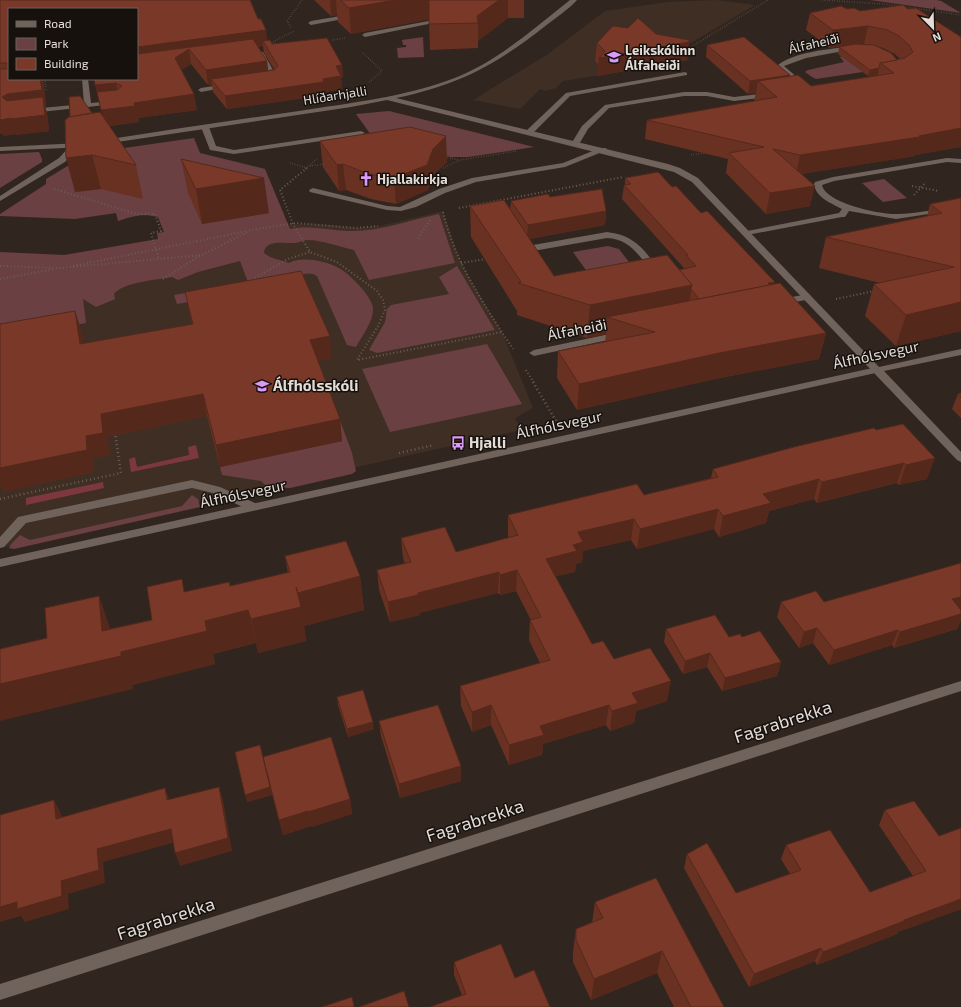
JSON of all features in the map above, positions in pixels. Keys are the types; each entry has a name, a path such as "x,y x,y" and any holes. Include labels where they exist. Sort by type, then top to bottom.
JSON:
{"street":[{"path":"365,35 442,20 463,0"},
{"name":"Hlíðarhjalli","path":"97,143 388,98 455,80 488,64 512,48 574,0"},
{"path":"311,23 359,14"},
{"name":"Álfaheiði","path":"801,90 808,89 780,66 798,59 861,46"},
{"path":"251,51 262,49 275,79 261,81"},
{"path":"529,132 568,94 685,74"},
{"path":"85,80 88,105"},
{"path":"201,90 233,85"},
{"path":"575,144 585,128 607,106 684,94 707,94 734,99 775,94"},
{"path":"388,98 603,150 665,166 688,175 702,185 961,458"},
{"path":"26,112 120,102"},
{"path":"205,127 213,148 234,152 361,133"},
{"path":"0,149 74,147 89,144"},
{"path":"0,199 62,160 74,147"},
{"path":"313,190 387,208 400,209 413,206 442,191 475,180 565,165 603,150"},
{"path":"961,161 947,160 833,179 818,184 819,190 828,198 847,208 896,217 961,206"},
{"path":"747,233 842,215 847,208"},
{"path":"533,248 606,235 622,236 634,244 662,279"},
{"path":"770,304 810,300"},
{"name":"Álfaheiði","path":"534,353 626,334"},
{"name":"Álfhólsvegur","path":"0,563 961,352"},
{"path":"0,544 22,520 192,484 216,490 253,508"},
{"name":"Fagrabrekka","path":"0,992 961,686"}],"path":[{"path":"684,52 768,0"},
{"path":"822,0 884,4 961,16"},
{"path":"285,35 294,31"},
{"path":"366,56 382,71 367,83"},
{"path":"45,80 46,87"},
{"path":"445,157 460,160 521,150"},
{"path":"688,156 711,152"},
{"path":"320,157 280,190 293,224 310,252 337,262 377,291 383,300 384,310 378,326 357,360 502,332"},
{"path":"896,217 920,188 947,160"},
{"path":"286,162 308,168"},
{"path":"310,166 325,164"},
{"path":"454,209 624,177"},
{"path":"48,188 137,214 155,214 161,231 151,233 159,259"},
{"path":"436,212 449,210"},
{"path":"443,211 445,221 461,263 514,351"},
{"path":"419,239 420,234 432,218"},
{"path":"0,279 252,230 293,224 331,225 356,228 380,226"},
{"path":"163,279 202,255 252,230"},
{"path":"248,282 288,259 310,252"},
{"path":"0,266 60,268 202,255"},
{"path":"461,263 491,258"},
{"path":"810,300 878,290"},
{"path":"522,364 558,425"},
{"path":"0,499 121,473 114,427"},
{"path":"392,454 440,444"}],"shaded area":[{"name":"Leikskólinn Álfaheiði","path":"716,0 755,5 679,50 679,53 690,60 563,81 556,88 546,91 540,89 520,109 473,100 548,54 605,11 668,2"},
{"name":"Álfhólsskóli","path":"443,211 461,263 502,332 533,408 515,418 521,430 0,548 0,266 293,224 331,225 356,228 380,226"},
{"path":"196,445 199,458 131,472 129,459 135,457 137,467 189,455 188,447"},
{"path":"103,482 104,488 26,505 26,498"}],"green space":[{"path":"870,0 937,0 961,13"},
{"path":"423,37 424,57 398,58 397,48 406,47 406,45 403,45 402,40"},
{"path":"842,56 863,72 816,79 805,72 844,62 840,57"},
{"path":"389,111 534,147 468,157 450,157 371,135 356,114"},
{"path":"194,138 200,153 265,169 290,229 312,228 348,231 371,230 439,214 455,263 369,280 354,250 313,240 268,245 265,248 264,253 270,257 289,263 300,260 313,260 326,263 342,270 359,285 372,303 373,313 370,323 356,347 347,345 317,276 308,273 283,284 177,304 174,295 248,282 240,261 198,272 178,280 172,277 132,284 118,290 114,294 115,299 96,307 83,299 86,323 0,339 0,252 64,255 158,239 157,233 164,232 158,217 147,215 133,216 118,221 116,213 75,219 0,216 0,214 46,184 46,179 89,153"},
{"path":"39,152 42,162 0,188 0,154"},
{"path":"884,179 907,198 883,202 862,183"},
{"path":"608,246 619,249 632,266 593,280 573,252"},
{"path":"457,266 495,330 377,353 369,350 385,322 387,309 391,305 449,294 439,277"},
{"path":"487,344 522,404 390,432 362,369"},
{"path":"321,369 352,453 356,471 352,474 290,488 267,487 261,481 222,475 220,467 342,441 316,370"},
{"path":"192,495 198,499 200,507 14,549 9,548 20,535 30,540 182,506"}],"building":[{"path":"0,0 250,0 258,19 261,19 266,30 138,47 138,8 8,8 8,63 0,63"},
{"path":"340,0 396,0 349,8"},
{"path":"429,0 499,0 477,16 478,23 429,24"},
{"path":"903,5 908,9 916,8 961,37 961,128 919,136 920,137 800,155 773,149 815,186 770,193 729,153 764,147 647,120 777,97 758,81 798,75 811,86 894,73 880,63 905,58 913,52 909,45 899,36 888,30 868,26 833,30 810,13 841,6 847,9 854,8 860,11"},
{"path":"638,18 656,34 689,40 689,42 599,58 605,51 597,43 613,26 628,28"},
{"path":"744,37 790,75 750,81 707,45"},
{"path":"327,38 342,65 336,66 341,76 323,79 324,82 225,96 211,79 274,70 278,66 263,41 270,40 272,44"},
{"path":"253,39 267,61 206,70 189,49 175,58 194,94 134,103 135,106 101,110 97,92 117,90 122,86 116,83 95,85 94,80 138,80 138,54"},
{"path":"855,44 874,45 891,53 897,60 880,63 879,68 870,70 839,47"},
{"path":"0,69 8,69 8,80 40,80 42,90 7,94 2,97 7,101 43,97 45,115 0,120"},
{"path":"80,96 92,113 70,117 69,97"},
{"path":"100,112 136,165 92,155 66,158 65,120 69,117"},
{"path":"410,127 446,136 433,149 427,165 394,178 369,174 343,164 337,165 320,141"},
{"path":"181,159 264,178 196,189"},
{"path":"658,172 672,187 676,186 701,213 707,211 775,282 768,283 770,285 699,299 691,289 692,285 679,270 696,266 686,255 688,255 624,185 631,184 625,178"},
{"path":"602,189 606,211 528,225 511,201 548,194 550,197"},
{"path":"961,198 961,302 906,315 874,284 954,267 826,237 942,213 930,204"},
{"path":"504,200 554,276 667,255 692,285 590,305 518,283 521,282 470,206"},
{"path":"301,271 330,336 310,340 340,419 216,445 203,394 101,414 103,433 86,436 87,450 0,468 0,324 75,311 80,344 193,324 185,292"},
{"path":"780,283 826,333 719,353 579,384 558,351 655,332 607,317"},
{"path":"903,424 935,458 906,465 904,463 822,482 819,479 763,494 771,503 723,516 718,509 640,529 634,519 578,532 583,542 573,545 577,551 546,559 592,644 603,641 614,659 650,648 671,681 632,693 638,703 612,711 609,705 540,726 544,735 509,745 491,705 472,712 460,686 550,660 530,620 541,617 517,570 500,575 499,572 388,602 377,570 411,562 401,538 445,527 456,552 518,535 508,515 637,484 644,495 718,477 713,469 794,447 874,428 876,430"},
{"path":"346,541 360,576 298,593 296,587 301,607 251,619 248,610 205,621 207,631 121,652 121,656 0,684 0,649 47,638 45,608 99,596 102,631 152,620 147,587 182,579 184,592 229,582 230,586 290,572 285,556"},
{"path":"961,563 961,597 952,599 961,610 961,614 900,632 898,630 834,650 817,628 804,632 781,602 816,591 824,602"},
{"path":"715,615 729,637 740,634 742,637 760,631 781,662 725,678 710,653 685,661 666,629"},
{"path":"363,690 373,722 347,729 337,697"},
{"path":"438,705 461,766 399,784 379,721"},
{"path":"331,737 350,799 279,820 263,757"},
{"path":"260,745 270,787 245,795 235,752"},
{"path":"219,787 228,838 175,853 171,829 97,849 99,870 61,881 62,896 17,909 17,902 0,907 0,815 54,800 56,819 165,788 167,800"},
{"path":"914,801 939,836 961,828 961,899 823,952 821,948 754,974 687,854 707,843 736,893 801,870 786,845 830,830 870,892 926,871 885,810"},
{"path":"656,878 724,1007 691,1007 662,951 594,979 576,940 576,929 603,918 595,902"},
{"path":"501,944 515,978 534,970 550,1007 430,1007 466,994 454,962"},
{"path":"404,991 409,1007 359,1007"},
{"path":"352,997 354,1007 322,1007"}],"place":[{"name":"Leikskólinn Álfaheiði","path":"614,57"},
{"name":"Hjallakirkja","path":"366,179"},
{"name":"Álfhólsskóli","path":"262,386"},
{"name":"Hjalli","path":"458,443"}]}
